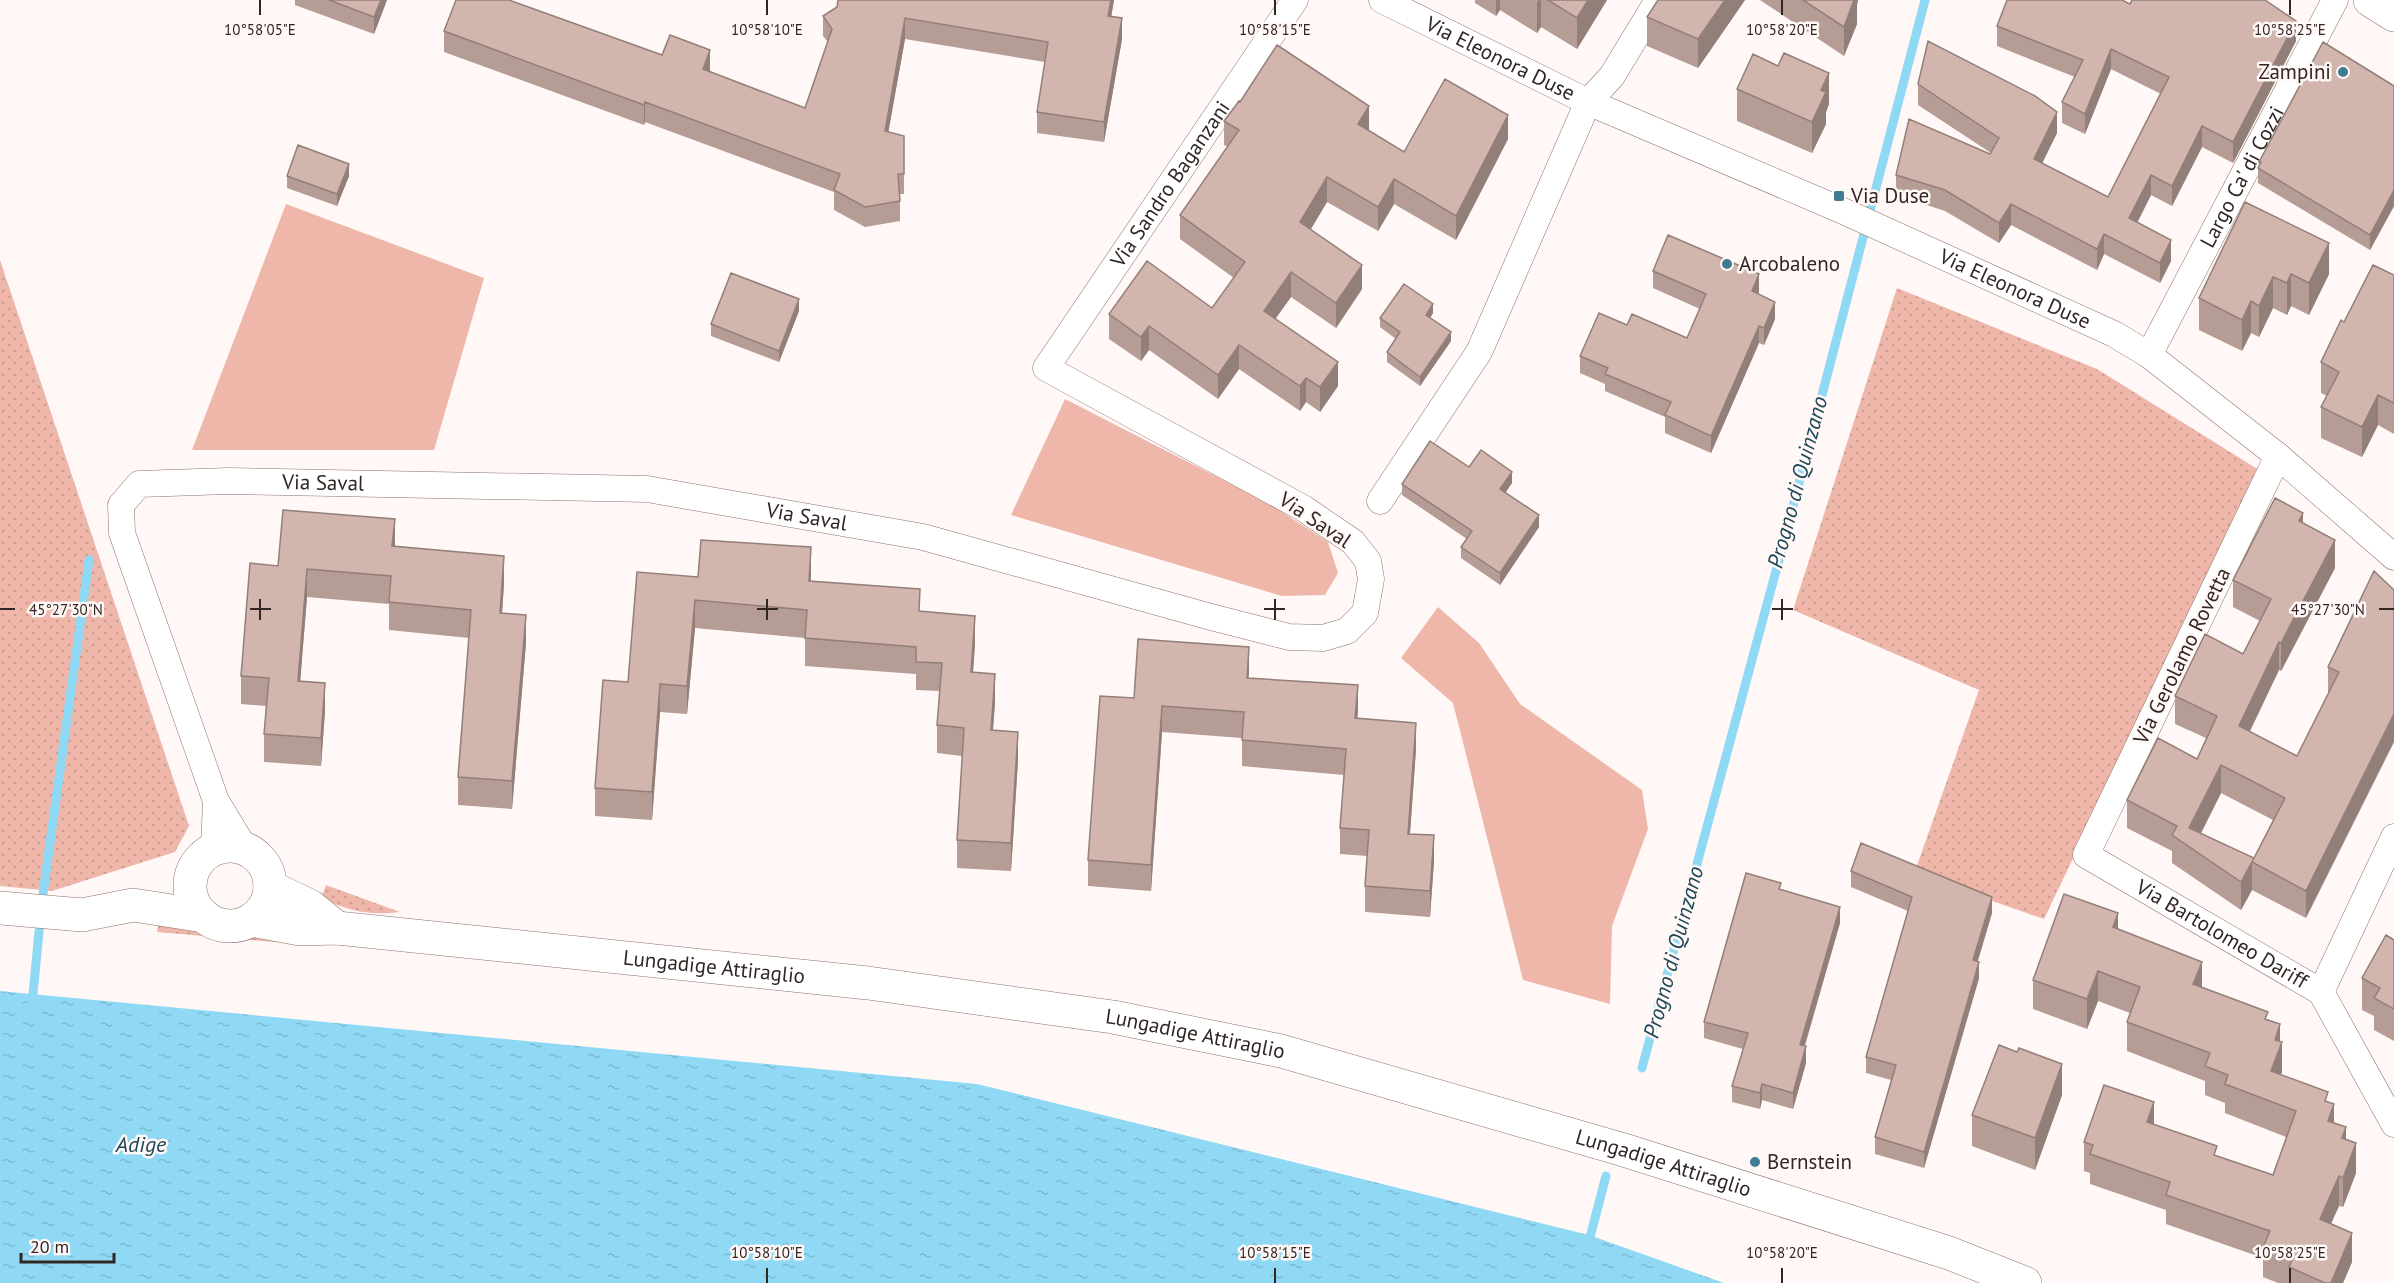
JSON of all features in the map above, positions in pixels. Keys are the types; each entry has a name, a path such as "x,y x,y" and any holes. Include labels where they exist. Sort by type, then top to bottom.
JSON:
{"street":[{"name":"Via Sandro Baganzani","path":"1046,368 1295,0"},
{"name":"Via Eleonora Duse","path":"1382,0 1588,102 1841,210 2114,334 2149,355 2278,456 2394,557"},
{"name":"Via Eleonora Duse","path":"1588,102 1612,76 1658,0"},
{"name":"Largo Ca' di Cozzi","path":"2149,355 2335,0"},
{"path":"2370,0 2394,15"},
{"path":"1380,501 1479,352 1588,102"},
{"name":"Via Saval","path":"217,856 216,801 122,533 121,505 139,484 228,481 647,489 923,537 1289,637 1323,638 1347,631 1365,613 1371,579 1368,561 1353,542 1303,508 1046,368"},
{"name":"Via Gerolamo Rovetta","path":"2086,855 2278,456"},
{"path":"2321,992 2394,837"},
{"name":"Via Bartolomeo Dariff","path":"2086,855 2321,992 2394,1124"},
{"path":"204,916 191,895 190,882 217,856 261,861 268,873 270,887 265,906 251,920"},
{"name":"Lungadige Attiraglio","path":"6,908 82,915 134,905 217,856"},
{"path":"270,887 310,906 337,928"},
{"name":"Lungadige Attiraglio","path":"134,905 204,916 214,923 226,926 239,925 251,920 300,929 337,928 868,983 1113,1017 1281,1051 1624,1150 1949,1253 2025,1283"}],"shaded area":[{"path":"286,204 484,278 434,450 192,450"},
{"path":"0,260 189,826 175,852 52,891 0,886"},
{"path":"1897,288 2097,369 2259,470 2044,919 1914,874 1979,690 1793,610"},
{"path":"1065,399 1270,504 1328,542 1338,573 1325,595 1282,596 1011,515"},
{"path":"1438,607 1479,643 1520,704 1642,790 1648,829 1612,926 1610,1004 1523,980 1453,703 1401,658"},
{"path":"326,885 400,912 369,913 341,906 321,898"},
{"path":"169,924 227,935 254,931 287,936 286,943 157,932 158,926"}],"water":[{"name":"Adige","path":"0,991 977,1084 1589,1235 1724,1283 0,1283"}],"building":[{"path":"329,0 381,0 374,17"},
{"path":"456,0 509,0 662,55 670,35 710,50 703,69 805,108 832,29 823,16 837,7 838,0 1111,0 1108,16 1122,18 1104,122 1037,112 1048,42 905,18 885,131 904,136 904,174 898,174 900,201 865,207 834,190 840,174 444,31"},
{"path":"1548,0 1588,0 1577,18"},
{"path":"1658,0 1725,0 1698,39 1647,17"},
{"path":"1803,0 1854,0 1844,27"},
{"path":"2007,0 2122,0 2130,4 2132,0 2265,0 2296,21 2233,142 2202,126 2172,186 2151,175 2129,218 2171,240 2160,263 2104,234 2097,249 2011,204 1999,223 1945,190 1896,175 1909,119 1990,154 1999,138 1918,84 1928,41 2035,96 2057,112 2034,159 2108,197 2169,77 2111,49 2085,114 2062,102 2083,60 1997,26"},
{"path":"2323,42 2394,86 2394,190 2370,235 2258,168 2261,162 2259,162"},
{"path":"1277,45 1369,106 1358,124 1404,152 1445,79 1508,115 1456,216 1394,179 1378,207 1327,177 1300,222 1362,265 1336,303 1291,272 1264,311 1338,362 1320,387 1306,378 1300,386 1239,345 1218,375 1149,326 1141,337 1109,314 1147,261 1212,308 1245,262 1180,215 1239,130 1224,121 1240,102"},
{"path":"1784,53 1829,73 1821,90 1826,92 1812,122 1737,89 1753,54 1778,66"},
{"path":"298,145 349,164 337,194 287,176"},
{"path":"2245,202 2329,243 2309,283 2291,274 2287,283 2273,277 2259,306 2251,301 2242,320 2199,298"},
{"path":"1668,235 1759,274 1752,291 1775,302 1764,328 1759,326 1711,436 1665,415 1671,402 1605,374 1608,368 1580,356 1599,313 1627,325 1632,314 1687,338 1706,294 1653,271"},
{"path":"2373,265 2394,275 2394,403 2378,395 2362,427 2321,407 2339,372 2321,362 2341,320 2344,322"},
{"path":"731,273 799,299 779,351 711,324"},
{"path":"1404,284 1433,304 1426,315 1451,332 1420,377 1387,352 1400,332 1380,318"},
{"path":"1430,441 1469,467 1481,450 1512,472 1500,489 1539,515 1500,573 1461,547 1472,531 1402,484"},
{"path":"2275,498 2303,513 2299,521 2335,540 2281,643 2279,642 2239,726 2297,756 2339,672 2328,667 2374,571 2394,590 2394,714 2306,891 2252,862 2285,798 2221,765 2189,828 2254,858 2241,882 2172,835 2177,826 2127,800 2158,738 2197,759 2217,716 2175,696 2205,634 2243,654 2271,599 2233,580"},
{"path":"283,510 395,519 392,546 504,556 500,613 526,615 512,781 458,777 471,610 389,602 391,576 307,569 298,681 325,683 321,738 264,734 269,678 241,676 250,563 278,566"},
{"path":"701,540 811,547 809,581 920,589 919,611 975,616 971,672 995,674 991,730 1018,732 1011,843 957,840 964,728 937,725 942,663 916,662 916,647 805,638 807,610 695,600 687,686 660,684 652,792 595,788 603,680 628,682 637,572 698,577"},
{"path":"1138,639 1249,647 1247,678 1358,685 1355,718 1416,723 1408,834 1434,835 1430,891 1365,886 1369,830 1340,828 1346,749 1242,740 1244,712 1162,706 1151,865 1088,860 1100,696 1134,698"},
{"path":"1861,843 1992,897 1973,960 1979,962 1924,1152 1875,1137 1896,1065 1866,1057 1912,897 1851,871"},
{"path":"1746,873 1781,883 1779,889 1840,907 1800,1045 1806,1046 1793,1093 1762,1084 1760,1093 1732,1086 1748,1033 1704,1022"},
{"path":"2064,894 2118,913 2113,927 2202,962 2193,984 2268,1012 2265,1019 2280,1024 2275,1040 2282,1042 2271,1071 2328,1092 2325,1101 2334,1104 2328,1121 2346,1127 2342,1138 2356,1143 2343,1178 2339,1176 2320,1219 2352,1233 2331,1283 2325,1283 2289,1267 2292,1260 2263,1247 2270,1231 2166,1195 2170,1182 2090,1154 2093,1145 2084,1142 2104,1085 2154,1102 2147,1122 2217,1146 2214,1155 2273,1175 2296,1111 2225,1084 2228,1075 2205,1066 2210,1053 2127,1022 2140,987 2098,971 2087,999 2033,980"},
{"path":"2386,935 2394,940 2394,1009 2374,998 2380,988 2362,978"},
{"path":"1999,1045 2017,1052 2019,1048 2062,1064 2035,1138 1972,1115"}],"waterway":[{"name":"Progno di Quinzano","path":"1642,1068 1780,556 1925,0"},
{"path":"32,1004 42,901 89,560"},
{"path":"1588,1245 1606,1176"}],"place":[{"name":"Zampini","path":"2343,72"},
{"name":"Via Duse","path":"1839,196"},
{"name":"Arcobaleno","path":"1727,264"},
{"name":"Bernstein","path":"1755,1162"}]}
